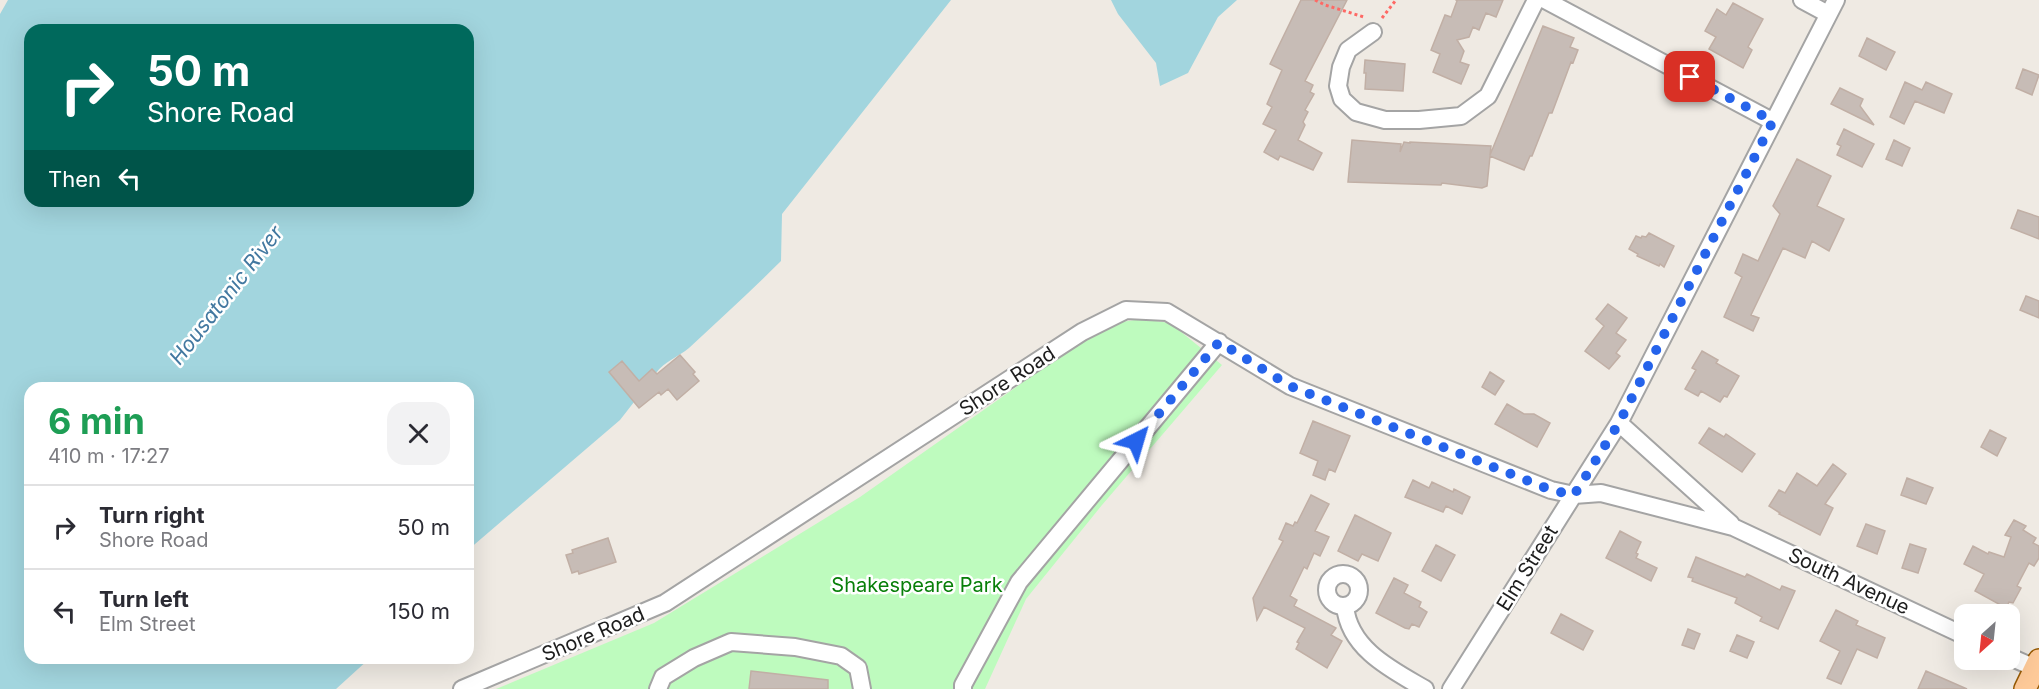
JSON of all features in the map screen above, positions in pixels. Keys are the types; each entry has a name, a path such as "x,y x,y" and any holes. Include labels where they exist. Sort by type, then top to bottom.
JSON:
{"main road":[{"path":"2025,689 2037,664"}],"street":[{"path":"1374,26 1348,50 1341,67 1338,86 1342,99 1356,112 1385,120 1461,116 1488,96 1536,0"},
{"path":"1545,0 1773,121"},
{"path":"1802,0 1832,7"},
{"name":"Elm Street","path":"1451,689 1619,423 1832,7"},
{"name":"Shore Road","path":"462,689 665,603 1082,332 1126,310 1167,312 1290,386 1551,490 1574,495"},
{"path":"963,689 963,685 1019,582 1219,342"},
{"name":"South Avenue","path":"1619,423 1733,527"},
{"name":"South Avenue","path":"1574,495 1601,493 1733,527 1954,631"},
{"path":"1345,606 1350,625 1359,642 1395,671 1425,689"},
{"path":"658,689 663,677 694,658 731,642 795,647 841,656 858,668 862,689"},
{"path":"2020,660 2037,664"}],"path":[{"path":"1315,0 1364,17"},
{"path":"1374,26 1396,0"}],"green space":[{"name":"Shakespeare Park","path":"1141,319 1170,323 1222,365 1102,505 1026,599 985,689 496,689 654,623 860,497 1090,335 1115,323"}],"water":[{"name":"Housatonic River","path":"8,0 951,0 782,214 781,261 689,348 667,362 656,373 652,369 639,381 622,361 609,372 634,402 620,420 474,545 474,382 24,382 24,664 364,664 336,689 0,689 0,14"},
{"path":"1111,0 1237,0 1218,17 1188,73 1160,86 1156,63 1118,14"}],"building":[{"path":"1301,0 1347,0 1305,81 1313,85 1310,92 1314,94 1305,110 1308,112 1303,122 1305,125 1298,140 1322,153 1313,170 1280,156 1278,160 1264,152 1276,130 1263,124 1272,107 1267,104 1282,70 1270,64"},
{"path":"1456,0 1503,0 1496,17 1486,13 1479,30 1473,27 1469,37 1457,40 1464,51 1460,62 1469,65 1461,84 1433,72 1440,54 1431,50 1445,15 1451,17"},
{"path":"1733,3 1763,19 1748,47 1752,50 1743,68 1709,49 1716,37 1705,31 1717,9 1726,15"},
{"path":"1543,26 1574,38 1570,47 1578,50 1573,63 1571,62 1552,113 1549,113 1524,170 1490,156 1487,186 1482,188 1442,183 1441,185 1348,182 1352,140 1401,144 1400,152 1404,142 1491,146 1490,155"},
{"path":"1867,38 1895,52 1886,70 1859,56"},
{"path":"1365,60 1405,64 1403,91 1365,89"},
{"path":"2023,69 2039,75 2032,95 2016,88"},
{"path":"1905,82 1922,90 1926,82 1952,94 1944,113 1915,101 1904,124 1890,117"},
{"path":"1840,88 1863,99 1860,106 1874,125 1831,104"},
{"path":"1844,129 1874,144 1862,167 1837,155 1841,146 1837,144"},
{"path":"1894,140 1910,148 1902,166 1886,159"},
{"path":"1797,159 1831,176 1817,206 1844,219 1829,251 1812,241 1805,258 1783,248 1751,315 1759,318 1753,331 1724,317 1742,277 1735,273 1743,254 1758,261 1780,214 1773,206"},
{"path":"2018,210 2039,217 2039,239 2011,228"},
{"path":"1649,233 1674,246 1664,267 1637,256 1638,254 1629,249 1636,236 1646,237"},
{"path":"2026,296 2039,301 2039,318 2020,310"},
{"path":"1608,304 1627,318 1616,333 1626,340 1616,353 1620,356 1609,369 1585,351 1604,326 1596,319"},
{"path":"1702,351 1718,360 1716,363 1739,376 1727,397 1724,396 1720,402 1701,391 1698,396 1685,389 1696,370 1692,368"},
{"path":"680,355 695,372 693,374 699,381 677,400 668,389 661,395 659,392 639,408 609,372 622,361 639,381 652,369 657,374"},
{"path":"1490,372 1504,381 1495,395 1482,387"},
{"path":"1507,404 1524,414 1534,414 1550,423 1537,447 1495,424"},
{"path":"1313,421 1350,436 1335,472 1329,469 1325,480 1313,475 1318,461 1300,453"},
{"path":"1709,428 1724,437 1726,434 1755,454 1742,472 1699,443"},
{"path":"1990,430 2006,438 1997,456 1981,447"},
{"path":"1833,464 1846,474 1825,504 1833,508 1820,535 1779,514 1769,506 1779,490 1785,493 1797,473 1817,486"},
{"path":"1907,478 1933,488 1926,504 1901,495"},
{"path":"1413,480 1429,488 1432,482 1470,497 1462,514 1446,506 1443,512 1405,497"},
{"path":"1311,495 1329,504 1315,531 1329,537 1320,556 1314,553 1307,569 1304,567 1290,596 1297,600 1294,606 1336,628 1331,635 1342,641 1327,668 1296,649 1299,643 1297,642 1305,628 1264,607 1257,620 1253,598 1283,541 1279,539 1286,523 1293,526 1295,522 1297,523"},
{"path":"1355,515 1391,533 1378,561 1362,554 1358,561 1338,551"},
{"path":"2014,520 2026,526 2023,530 2036,538 2033,543 2039,546 2039,558 2034,566 2029,563 2017,586 2021,588 2013,603 1999,604 1975,591 1984,574 1964,564 1973,546 1988,554 1989,552 2004,557 2011,537 2005,535"},
{"path":"1866,524 1885,531 1877,554 1857,546"},
{"path":"1620,531 1641,542 1636,558 1657,568 1651,581 1606,558"},
{"path":"608,538 616,562 579,574 578,571 572,573 566,555 573,553 572,550"},
{"path":"1910,544 1926,549 1918,573 1902,568"},
{"path":"1436,545 1455,555 1441,581 1422,571"},
{"path":"1696,557 1745,577 1747,574 1780,590 1782,586 1795,591 1778,629 1760,621 1762,617 1735,603 1737,598 1692,581 1693,578 1688,577"},
{"path":"1394,578 1408,585 1404,593 1421,602 1419,607 1427,612 1419,627 1412,624 1409,629 1405,628 1376,613"},
{"path":"1836,610 1858,621 1856,625 1885,638 1877,658 1857,649 1841,684 1827,678 1840,651 1820,641"},
{"path":"1561,614 1593,631 1583,650 1551,633"},
{"path":"1688,629 1700,634 1694,649 1682,645"},
{"path":"1737,635 1754,642 1747,658 1730,651"},
{"path":"751,671 828,680 828,689 749,689"},
{"path":"1926,671 1967,689 1918,689"}],"route":[{"path":"1136,441 1219,342 1290,386 1551,490 1574,495 1619,423 1773,121 1690,77"}]}
